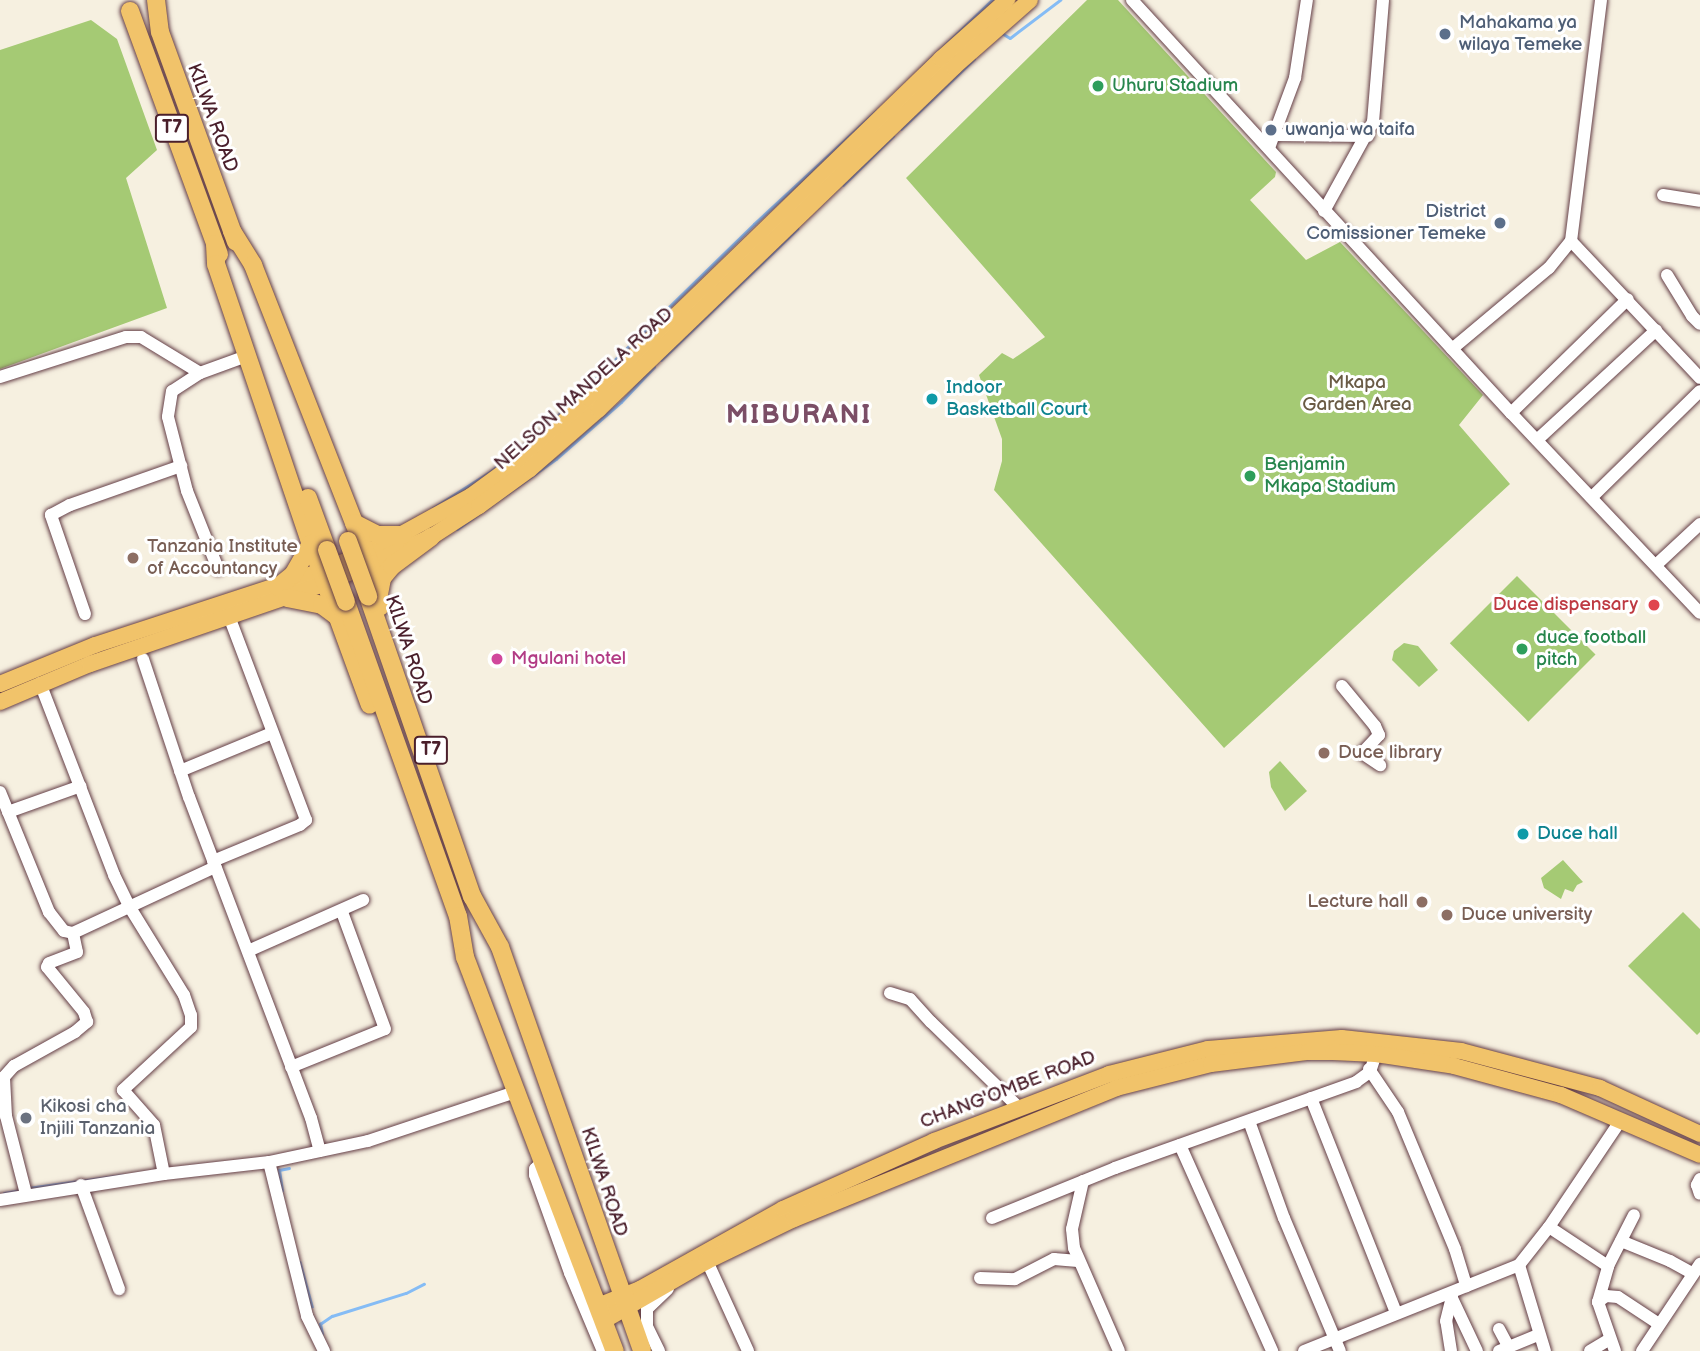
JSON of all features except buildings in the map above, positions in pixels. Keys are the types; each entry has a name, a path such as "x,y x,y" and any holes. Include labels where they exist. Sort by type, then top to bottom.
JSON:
{"highway":[{"name":"T7","path":"125,5 143,12 156,0"},
{"name":"KILWA ROAD","path":"156,0 160,32 348,541 374,600 471,896 500,947 565,1128 620,1295 642,1351"},
{"name":"T7","path":"125,5 215,244 319,547 324,577 342,610"},
{"name":"T7","path":"232,231 253,265 292,372 354,523 367,559 374,600"},
{"name":"T7","path":"215,244 216,264 247,356 458,916 466,957 519,1091 615,1351"},
{"path":"354,523 378,535 403,535"},
{"path":"374,600 382,578 400,560 431,537"},
{"path":"319,547 293,575 283,592 342,610"}],"main road":[{"name":"NELSON MANDELA ROAD","path":"367,559 471,496 545,440 941,59 1007,0"},
{"name":"NELSON MANDELA ROAD","path":"0,702 40,683 229,616 367,559 431,537 509,485 599,409 963,58 1030,0"},
{"name":"NELSON MANDELA ROAD","path":"0,684 95,645 283,592"},
{"name":"CHANG'OMBE ROAD","path":"645,1292 783,1209 934,1140 1109,1074 1179,1054 1236,1045 1342,1038 1461,1051 1557,1074 1643,1105 1700,1134"},
{"name":"CHANG'OMBE ROAD","path":"600,1313 620,1295 645,1292 675,1280 794,1219 1135,1081 1211,1064 1308,1052 1372,1061 1454,1066 1515,1080 1560,1095 1700,1155"},
{"path":"620,1295 623,1286 645,1292 633,1328"}],"street":[{"path":"1132,0 1511,413 1700,612"},
{"path":"1269,148 1295,78 1307,0"},
{"path":"1324,211 1368,135 1376,101 1383,0"},
{"path":"1452,349 1549,268 1571,241 1601,0"},
{"path":"1275,135 1368,135"},
{"path":"1663,195 1700,201"},
{"path":"1571,241 1700,377"},
{"path":"1667,275 1686,307 1700,324"},
{"path":"1511,413 1628,299"},
{"path":"1537,440 1656,330"},
{"path":"0,377 126,337 141,337 200,373"},
{"path":"218,569 181,467 168,417 169,399 172,391 200,373 247,356"},
{"path":"1592,497 1700,391"},
{"path":"85,614 51,515 70,505 181,467"},
{"path":"1656,565 1700,524"},
{"path":"0,792 54,921 64,931 73,933 300,825 306,820 229,616"},
{"path":"143,659 180,771 314,1126 320,1151"},
{"path":"40,683 101,843 129,906 184,995 191,1015 191,1027 123,1090 154,1125 164,1174"},
{"path":"1342,686 1375,726 1379,735 1362,753 1380,765"},
{"path":"180,771 272,733"},
{"path":"8,812 81,786"},
{"path":"248,951 342,912 363,900"},
{"path":"291,1067 384,1029 342,912"},
{"path":"26,1194 6,1116 4,1077 14,1066 75,1032 87,1022 84,1012 47,967 78,950 73,933"},
{"path":"890,993 910,999 1019,1108"},
{"path":"992,1218 1083,1181 1356,1082 1367,1076 1372,1061"},
{"path":"1372,1061 1398,1112 1455,1249 1466,1286"},
{"path":"0,1200 81,1185 269,1162 368,1141 519,1091"},
{"path":"1311,1098 1396,1313"},
{"path":"1291,1106 1320,1121"},
{"path":"1306,1350 1396,1313 1451,1295 1466,1286 1519,1265 1549,1227 1621,1120"},
{"path":"1249,1121 1283,1219 1340,1351"},
{"path":"1180,1145 1272,1351"},
{"path":"543,1161 535,1169 535,1175 603,1351"},
{"path":"269,1162 307,1317 324,1351"},
{"path":"1700,1179 1697,1185 1700,1194"},
{"path":"1083,1181 1072,1229 1078,1261 1119,1351"},
{"path":"81,1185 120,1289"},
{"path":"1590,1351 1612,1345 1598,1302 1608,1266 1634,1214"},
{"path":"1549,1227 1608,1266"},
{"path":"1621,1241 1697,1269 1642,1351"},
{"path":"980,1278 1015,1279 1054,1259 1078,1261"},
{"path":"707,1262 748,1351"},
{"path":"1519,1265 1545,1351"},
{"path":"659,1351 647,1326 647,1309 675,1280"},
{"path":"1451,1295 1447,1321 1451,1351"},
{"path":"1451,1295 1477,1351"},
{"path":"1598,1302 1606,1296 1618,1297 1659,1324"},
{"path":"1499,1329 1504,1349 1538,1335"}],"green space":[{"name":"Benjamin Mkapa Stadium","path":"1087,0 1118,0 1276,172 1275,177 1250,200 1306,260 1340,242 1483,395 1459,425 1510,484 1224,748 994,490 1002,461 1002,439 979,375 1002,353 1013,359 1045,337 906,178"},
{"path":"91,20 117,39 157,150 126,178 167,308 0,369 0,50"},
{"name":"duce football pitch","path":"1517,576 1595,654 1528,722 1450,643"},
{"path":"1404,643 1418,646 1438,670 1419,687 1392,660 1394,651"},
{"path":"1280,761 1307,791 1285,811 1271,787 1269,772"},
{"path":"1563,860 1583,882 1577,885 1573,892 1565,889 1561,899 1544,888 1541,878"},
{"path":"1683,912 1700,929 1700,1032 1697,1035 1628,966"}],"waterway":[{"path":"921,68 992,0"},
{"path":"1002,33 1010,38 1060,0"},
{"path":"901,129 974,59"},
{"path":"433,508 490,472 547,426 754,224 876,111"},
{"path":"843,185 893,136"},
{"path":"661,360 797,229"},
{"path":"457,529 556,459 621,402 654,367"},
{"path":"282,1191 279,1170 289,1168"},
{"path":"28,1188 122,1175"},
{"path":"4,1193 21,1190"},
{"path":"300,1262 312,1306"},
{"path":"322,1334 320,1324 332,1316 406,1293 424,1284"}],"place":[{"name":"Mahakama ya wilaya Temeke","path":"1445,34"},
{"name":"Uhuru Stadium","path":"1098,86"},
{"name":"uwanja wa taifa","path":"1271,130"},
{"name":"District Comissioner Temeke","path":"1500,223"},
{"name":"Indoor Basketball Court","path":"932,399"},
{"name":"Benjamin Mkapa Stadium","path":"1250,476"},
{"name":"Tanzania Institute of Accountancy","path":"133,558"},
{"name":"Duce dispensary","path":"1654,605"},
{"name":"duce football pitch","path":"1522,649"},
{"name":"Mgulani hotel","path":"497,659"},
{"name":"Duce library","path":"1324,753"},
{"name":"Duce hall","path":"1523,834"},
{"name":"Lecture hall","path":"1422,902"},
{"name":"Duce university","path":"1447,915"},
{"name":"Kikosi cha Injili Tanzania","path":"26,1118"}],"district":[{"name":"MIBURANI","path":"799,416"}],"park label":[{"name":"Mkapa Garden Area","path":"1357,394"}]}
